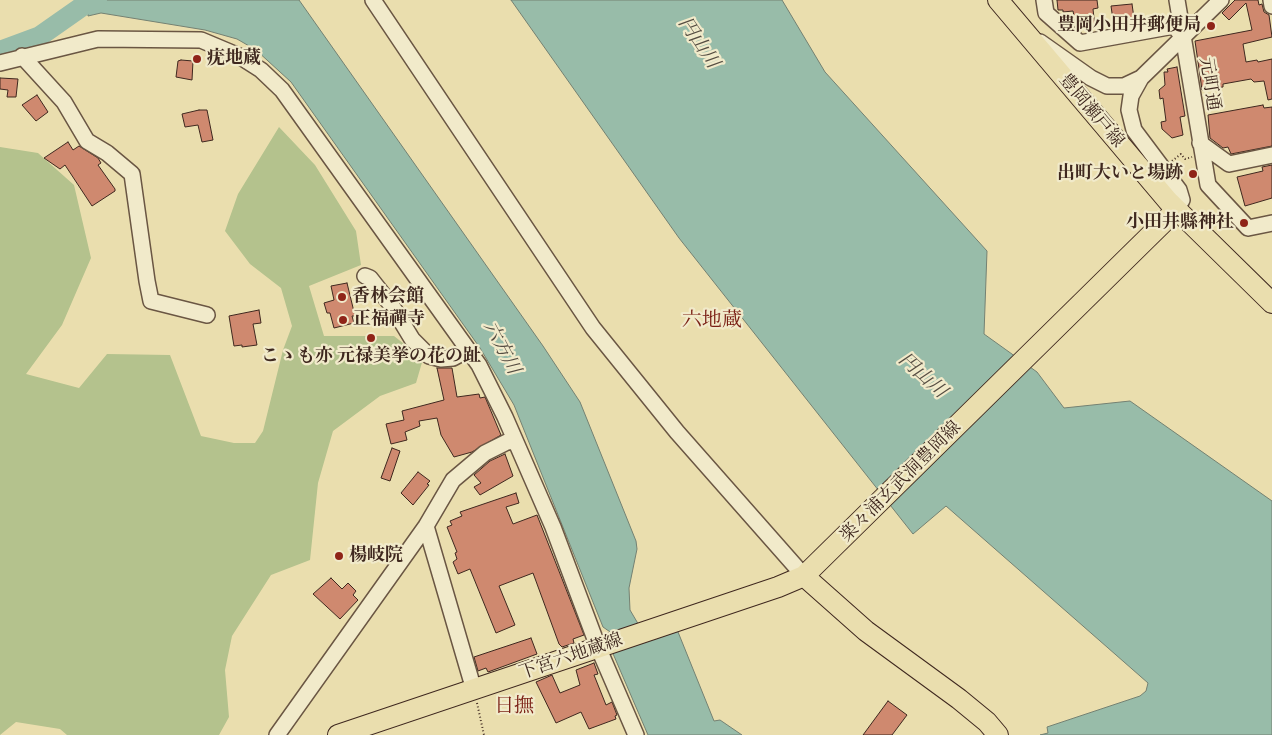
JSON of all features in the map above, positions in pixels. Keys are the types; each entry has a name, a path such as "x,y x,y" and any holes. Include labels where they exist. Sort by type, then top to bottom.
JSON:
{"main road":[{"name":"豊岡瀬戸線","path":"998,0 1171,215 1272,303"},
{"name":"楽々浦玄武洞豊岡線","path":"809,572 1171,215"},
{"name":"下宮六地蔵線","path":"338,735 784,585 809,572"},
{"path":"809,572 866,631 959,699 987,722 998,735"}],"street":[{"path":"372,0 593,328 677,432 809,572"},
{"path":"1034,0 1045,7 1080,44 1174,26 1179,41"},
{"name":"元町通","path":"1177,0 1179,41 1208,184 1248,228 1272,222"},
{"path":"1171,215 1182,200 1177,185 1138,136 1131,124 1130,96 1141,78 1221,0"},
{"path":"1270,0 1272,6"},
{"path":"1023,30 1102,84 1124,86 1141,78"},
{"path":"0,63 22,56 98,39 201,40 221,46 261,70 282,90 479,366 553,527 636,735"},
{"path":"22,56 64,102 87,141 107,153 132,174 147,281 152,301 207,315"},
{"path":"1200,143 1230,164 1272,155"},
{"path":"365,276 370,278 392,306 412,339 429,356 441,359 453,358 468,350"},
{"path":"277,735 426,526 453,480 485,453 515,441"},
{"path":"426,526 474,690"}],"path":[{"path":"1170,163 1181,154 1185,159"},
{"path":"474,690 484,735"}],"green space":[{"path":"279,127 315,165 356,231 361,265 309,286 324,336 394,336 423,359 416,383 380,396 333,431 318,483 310,560 271,575 232,636 225,670 229,717 219,735 67,735 60,729 16,722 0,735 0,147 38,153 74,185 91,258 62,325 26,374 79,388 107,354 170,355 201,436 234,443 255,443 263,431 283,350 292,326 281,288 250,264 225,231 238,194"}],"water":[{"name":"六方川","path":"88,0 299,0 543,346 580,402 636,541 637,549 629,588 630,610 640,627 676,627 714,721 720,720 742,735 648,735 611,649 616,636 603,627 514,405 480,348 291,82 256,50 237,39 205,30 101,13 88,16"},
{"name":"円山川","path":"511,0 782,0 825,72 987,251 984,334 1037,372 1064,408 1130,401 1272,501 1272,735 1040,735 1048,733 1047,727 1140,696 1146,691 1148,683 946,506 913,534 679,238"}],"building":[{"path":"1057,0 1097,0 1098,8 1093,9 1095,27 1079,27 1078,21 1075,21 1073,11 1063,12 1063,10 1058,10"},
{"path":"1235,0 1258,0 1259,5 1262,4 1264,12 1269,15 1272,37 1243,44 1246,62 1272,59 1272,99 1268,100 1264,81 1254,82 1251,79 1223,84 1223,87 1202,90 1195,41 1252,30 1246,3 1229,20 1222,13"},
{"path":"1132,4 1134,18 1113,20 1111,6"},
{"path":"178,61 193,61 192,80 176,77"},
{"path":"1177,67 1185,116 1180,117 1183,135 1172,138 1162,129 1161,122 1166,121 1163,98 1160,99 1159,90 1165,85 1164,72 1168,72 1167,69"},
{"path":"0,78 18,79 16,97 7,97 8,90 0,89"},
{"path":"37,95 48,112 36,121 22,105"},
{"path":"1263,105 1264,108 1272,107 1272,146 1231,154 1228,147 1223,148 1210,138 1208,115"},
{"path":"207,110 213,140 202,142 198,125 185,127 182,114"},
{"path":"68,142 73,150 79,146 98,158 101,163 98,165 115,189 115,191 92,206 65,165 60,169 44,158"},
{"path":"1272,165 1272,198 1245,206 1237,177 1263,171 1262,167"},
{"path":"347,283 355,316 352,316 354,323 334,328 330,313 327,313 324,303 334,300 331,286"},
{"path":"259,310 261,323 253,324 257,345 234,346 229,316"},
{"path":"437,368 452,368 457,397 479,394 480,398 485,397 501,435 472,452 454,457 441,435 437,418 419,421 420,426 405,432 407,440 391,444 386,424 404,420 402,411 444,400"},
{"path":"392,448 400,451 390,481 381,478"},
{"path":"505,454 513,476 480,495 474,487 481,483 474,475 490,461"},
{"path":"418,472 430,481 413,505 401,493"},
{"path":"516,493 519,503 506,507 513,524 537,515 584,635 573,639 574,643 562,647 559,644 533,573 499,586 515,625 496,633 470,569 458,574 453,562 457,559 455,553 457,552 447,527 452,525 450,521 462,516 460,512"},
{"path":"331,578 342,589 348,583 356,591 353,595 358,600 340,619 313,594"},
{"path":"531,638 537,654 488,672 486,668 478,671 474,657"},
{"path":"594,663 598,674 594,675 606,705 612,702 617,715 615,716 616,719 589,729 581,712 556,723 536,682 552,675 560,693 580,685 576,670"},
{"path":"888,701 907,715 892,735 863,735"}],"waterway":[{"path":"0,51 40,36 87,3 97,0"}],"place":[{"name":"豊岡小田井郵便局","path":"1211,26"},
{"name":"疣地蔵","path":"197,59"},
{"name":"出町大いと場跡","path":"1193,174"},
{"name":"小田井縣神社","path":"1244,223"},
{"name":"香林会館","path":"342,297"},
{"name":"正福禪寺","path":"343,320"},
{"name":"こゝも亦 元禄美挙の花の趾","path":"371,338"},
{"name":"楊岐院","path":"339,556"}],"district":[{"name":"六地蔵","path":"712,321"},
{"name":"日撫","path":"514,707"}]}
